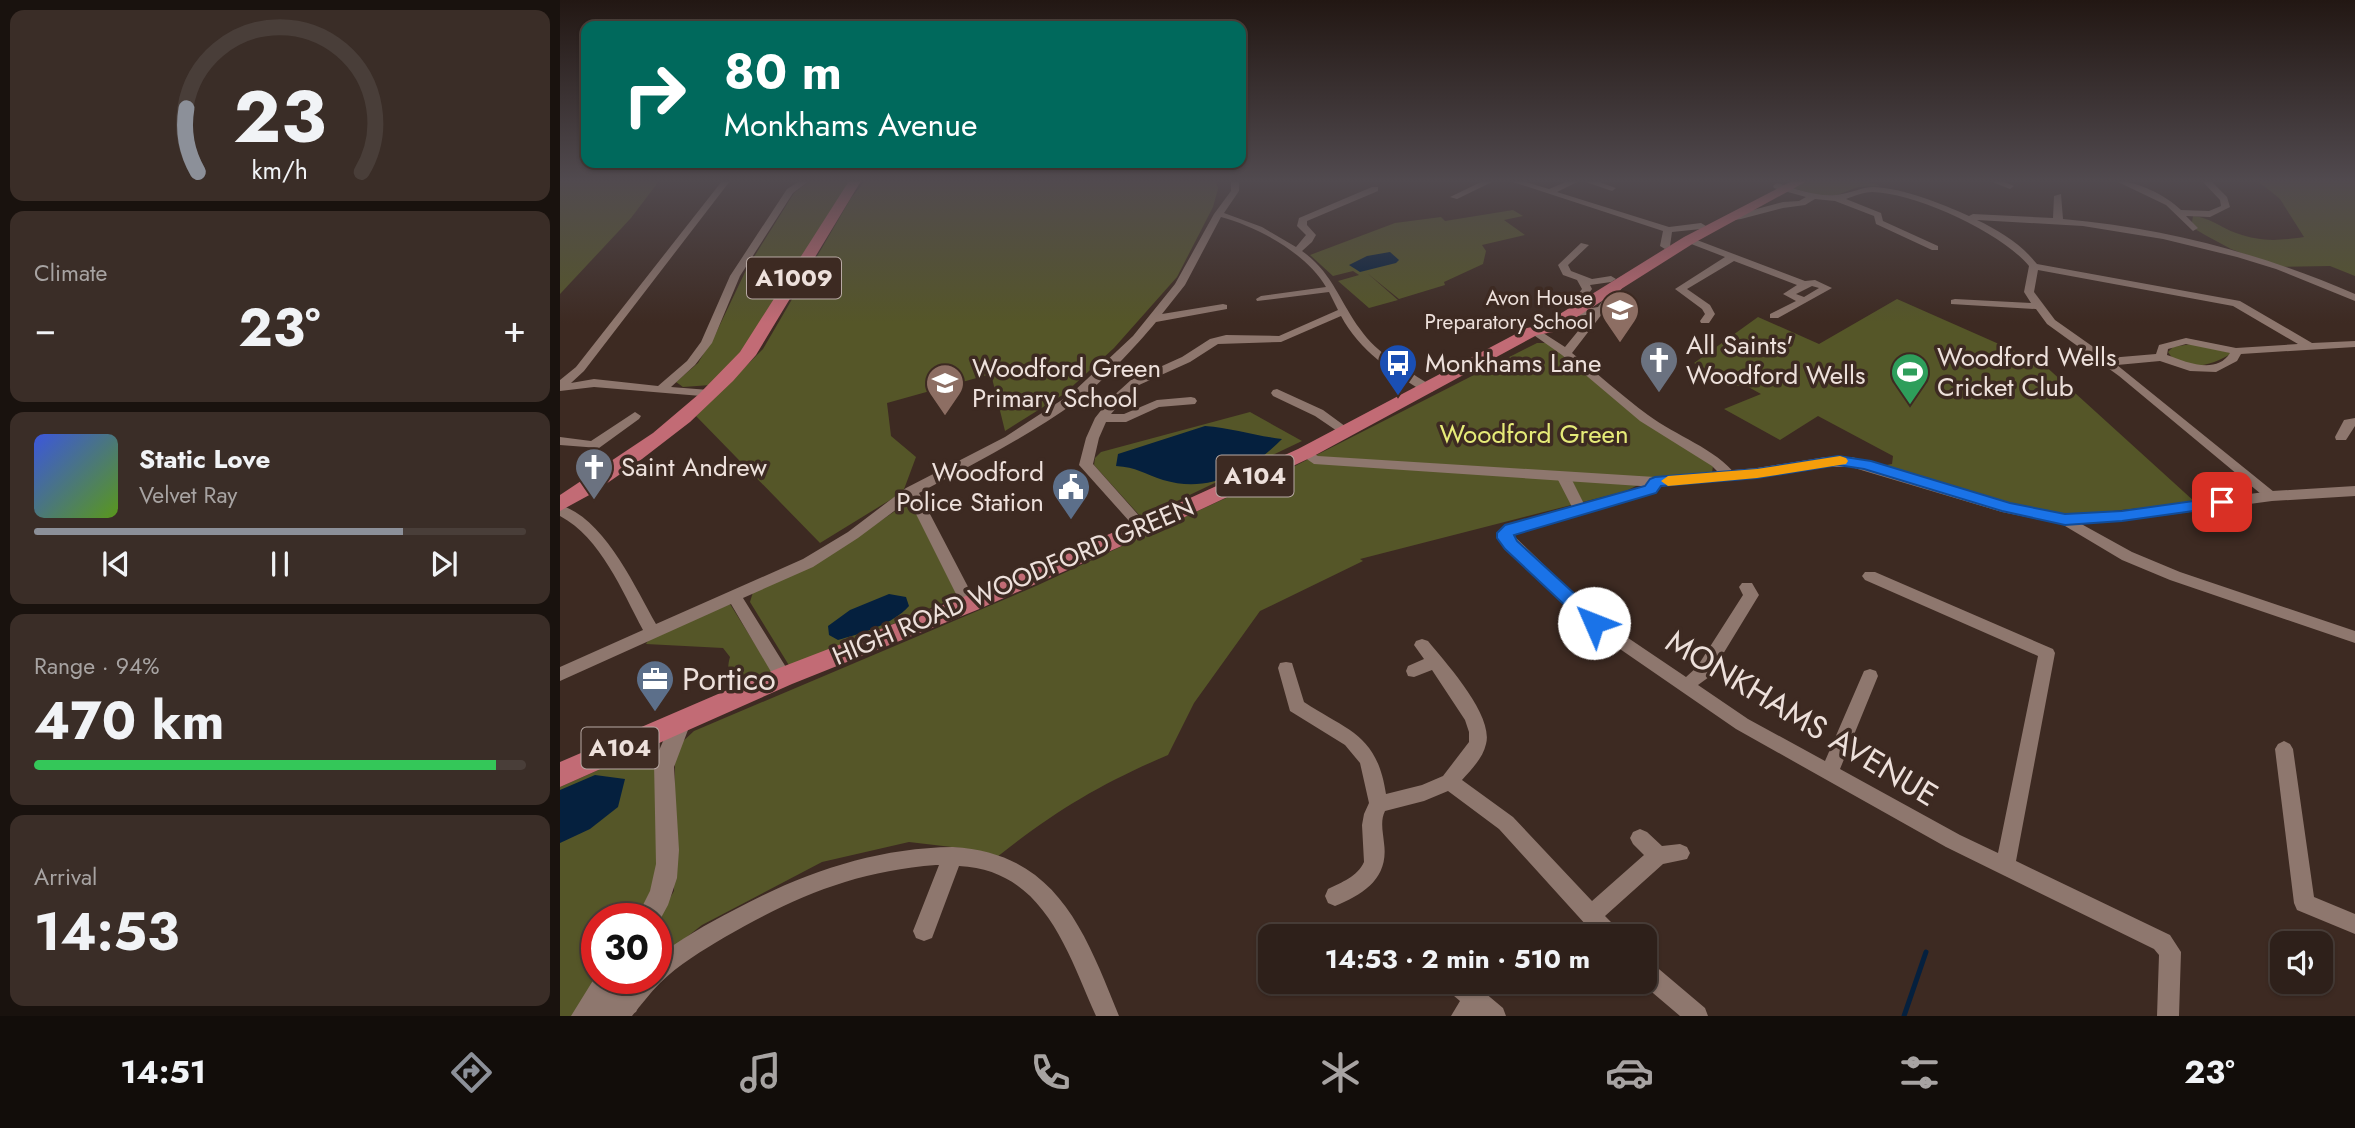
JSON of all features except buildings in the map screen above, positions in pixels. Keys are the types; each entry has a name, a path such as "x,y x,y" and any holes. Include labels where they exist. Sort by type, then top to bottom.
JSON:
{"main road":[{"name":"A1009","path":"560,504 660,435 709,394 747,355 826,228"},
{"name":"HIGH ROAD WOODFORD GREEN","path":"560,775 783,677 969,604 1305,453 1533,331 1547,328 1572,314 1669,235 1691,228"},
{"name":"HIGH ROAD WOODFORD GREEN","path":"1533,331 1536,326 1580,298 1710,228"}],"street":[{"path":"560,387 587,361 689,228"},
{"path":"661,389 691,363 720,313 735,276 766,228"},
{"path":"560,674 808,563 852,535 911,491 1007,441 1075,397 1137,338 1180,285 1210,228"},
{"path":"1257,228 1297,251 1323,274 1356,332 1371,348 1428,389"},
{"path":"1297,251 1310,240 1311,235 1304,228"},
{"path":"1651,228 1669,235 1691,228"},
{"path":"1894,228 1935,248"},
{"path":"1984,228 2003,237 2028,256 2034,266 2028,292 2051,322 2108,362 2272,495"},
{"path":"2003,237 2006,228"},
{"path":"2104,228 2181,239 2230,250 2355,298"},
{"path":"2181,239 2190,236 2193,228"},
{"path":"2194,228 2230,250"},
{"path":"1689,240 1806,285"},
{"path":"1584,245 1563,265 1567,273 1583,280 1599,282 1618,278"},
{"path":"1705,321 1710,314 1706,307 1680,289 1732,257"},
{"path":"2034,266 2236,303 2308,345"},
{"path":"1566,353 1601,310 1618,278"},
{"path":"1580,298 1587,289 1583,280"},
{"path":"1774,316 1827,288 1811,282 1788,294 1804,300"},
{"path":"1261,299 1331,289"},
{"path":"1955,302 2038,306"},
{"path":"1152,319 1223,306"},
{"path":"1572,314 1601,310"},
{"path":"1143,528 1086,465 1087,452 1101,418 1119,396 1136,382 1192,357 1211,342 1220,339 1266,342 1282,339 1345,312"},
{"path":"1533,331 1566,353 1644,418 1717,463 1730,476"},
{"path":"2161,357 2163,347 2186,341 2236,351 2355,344"},
{"path":"2108,362 2161,357 2190,368 2216,369 2233,359 2236,351"},
{"path":"560,387 594,383 709,394"},
{"path":"1277,393 1320,412 1347,432"},
{"path":"1101,418 1126,418 1157,404 1191,401"},
{"path":"560,441 594,445 635,416"},
{"path":"2341,437 2348,422 2355,422"},
{"path":"1305,453 1314,460 1655,482 1852,461 2021,511 2065,520 2122,516 2272,495 2355,491"},
{"path":"1563,476 1580,509"},
{"name":"MONKHAMS AVENUE","path":"1655,482 1651,490 1511,529 1506,533 1506,538 1594,623 1742,724 1829,774 2005,867 2162,942 2169,948 2168,1016"},
{"path":"911,491 969,604"},
{"path":"560,510 584,524 628,588 652,632"},
{"path":"2065,520 2127,555 2175,576 2355,637"},
{"path":"1870,576 2047,653 2005,867"},
{"path":"1685,687 1703,672 1751,595 1747,587"},
{"path":"734,596 783,677"},
{"path":"1335,896 1357,888 1371,870 1377,850 1371,823 1373,809 1379,804 1424,793 1450,782 1472,753 1480,734 1463,700 1422,645"},
{"path":"1414,671 1434,662"},
{"path":"1286,668 1296,706 1311,717 1343,732 1365,753 1374,773 1379,804"},
{"path":"1829,774 1870,676"},
{"path":"659,903 665,886 668,849 662,780 664,760 681,722"},
{"path":"2284,749 2304,903 2355,924"},
{"path":"1450,782 1506,823 1598,924"},
{"path":"1640,838 1658,855"},
{"path":"1590,916 1658,855 1680,853"},
{"path":"924,931 953,856"},
{"path":"672,962 716,931 761,905 830,875 862,864 906,857 953,856 995,862 1049,900 1062,920 1108,1016"},
{"path":"1657,982 1698,1016"},
{"path":"589,1008 622,1010 636,994"},
{"path":"1466,994 1495,1016"}],"green space":[{"path":"560,228 621,228 560,294"},
{"path":"772,228 821,228 742,355 711,385 683,387 676,382 698,363 716,333 747,268"},
{"path":"833,228 1202,228 1177,277 1114,348 1064,394 1005,431 991,374 887,403 891,436 916,457 903,492 820,543 696,416 763,349"},
{"path":"1381,228 1516,228 1525,235 1482,245 1486,251 1483,264 1444,282 1445,285 1399,299 1367,273 1398,300 1369,308 1338,281 1359,275 1353,271 1333,276 1310,255"},
{"path":"2195,228 2226,228 2262,239 2304,237 2299,228 2355,228 2355,276 2330,266 2278,267 2231,249"},
{"name":"Woodford Wells Cricket Club","path":"1897,299 2042,363 2195,502 2085,514 2026,509 1880,466 1892,464 1893,456 1818,416 1780,440 1724,409 1761,394 1743,384 1738,386 1694,363 1758,317 1819,344"},
{"name":"Woodford Green","path":"1537,343 1547,343 1713,466 1712,473 1654,477 1626,491 1360,559 1363,561 1260,611 1194,703 1168,755 1079,800 997,857 960,848 909,842 822,862 702,925 672,948 672,903 667,903 674,891 675,757 680,744 694,731 1036,586 1295,466"},
{"path":"2191,344 2232,353 2208,364 2190,366 2181,364 2168,352 2173,347"},
{"path":"1250,412 1302,441 1150,514 1141,517 1094,465 1095,458 1101,452"},
{"path":"910,501 958,593 957,597 790,667 750,602 753,592 876,524"},
{"path":"730,604 773,673 741,688 731,679 728,666 730,657 723,648 646,644 650,637"},
{"path":"655,745 658,874 646,903 581,903 581,994 588,994 575,1016 560,1016 560,787"}],"water":[{"path":"1390,252 1399,260 1396,263 1360,272 1349,265 1367,256"},
{"path":"1205,426 1282,439 1243,470 1213,482 1180,484 1135,469 1116,466 1118,454"},
{"path":"889,594 906,597 909,606 894,618 867,631 838,640 829,635 828,626 850,610"},
{"path":"595,775 625,779 618,807 590,829 560,843 560,790"}],"waterway":[{"path":"1904,1016 1926,952"}],"slow traffic":[{"path":"1668,481 1757,473 1840,461"}],"place":[{"name":"Avon House Preparatory School","path":"1620,344"},
{"name":"All Saints' Woodford Wells","path":"1659,394"},
{"name":"Monkhams Lane","path":"1398,397"},
{"name":"Woodford Wells Cricket Club","path":"1910,406"},
{"name":"Woodford Green Primary School","path":"945,417"},
{"name":"Saint Andrew","path":"594,501"},
{"name":"Woodford Police Station","path":"1071,521"},
{"name":"Portico","path":"655,713"}],"route":[{"path":"1594,623 1511,545 1506,533 1511,529 1651,490 1655,482 1852,461 2046,518 2099,519 2222,502"}]}
